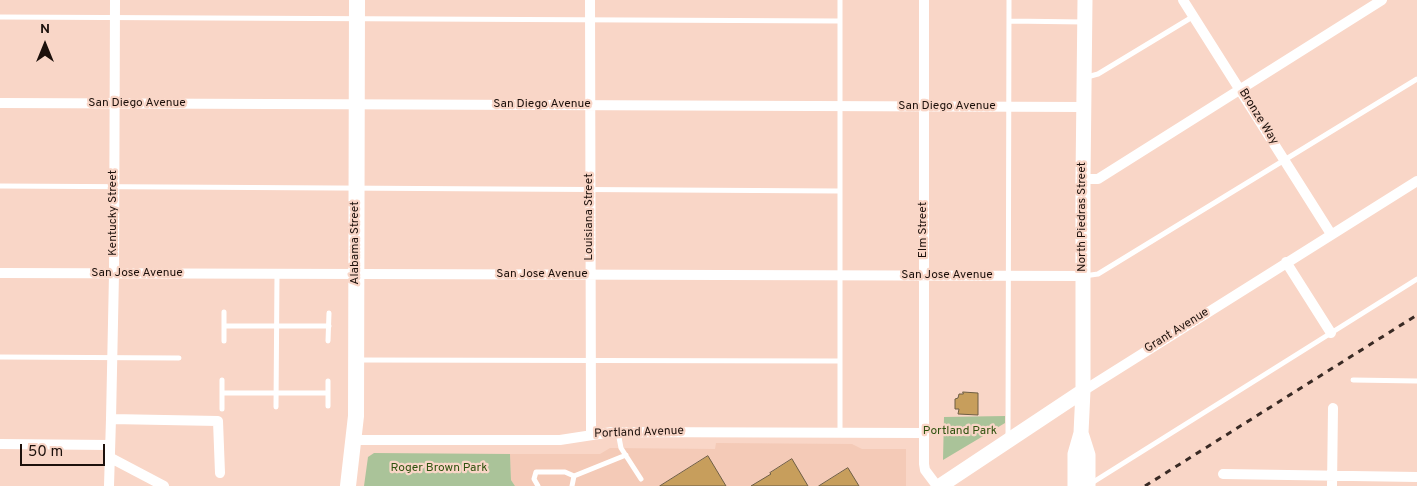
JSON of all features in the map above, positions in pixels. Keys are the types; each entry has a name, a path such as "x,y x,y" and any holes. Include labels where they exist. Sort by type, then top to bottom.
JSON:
{"main road":[{"name":"Alabama Street","path":"348,486 354,440 356,360 357,0"},
{"name":"North Piedras Street","path":"1075,486 1075,454 1081,434 1083,391 1085,0"},
{"name":"Grant Avenue","path":"939,486 1083,391"},
{"name":"North Piedras Street","path":"1081,434 1088,455 1088,486"}],"street":[{"name":"Kentucky Street","path":"109,486 114,274 115,0"},
{"name":"Louisiana Street","path":"590,0 591,434"},
{"name":"Elm Street","path":"924,0 924,464 925,470 939,486"},
{"name":"Bronze Way","path":"1183,0 1331,234"},
{"path":"1083,179 1098,179 1382,0"},
{"name":"San Diego Avenue","path":"0,103 1083,107"},
{"name":"Grant Avenue","path":"1083,391 1417,181"},
{"path":"1286,262 1331,333"},
{"name":"San Jose Avenue","path":"0,273 1083,276"},
{"path":"1333,408 1333,481"},
{"path":"112,419 218,421 220,473"},
{"name":"Portland Avenue","path":"354,440 560,440 591,434 618,432 924,433"},
{"path":"0,444 110,444"},
{"path":"109,456 164,486"},
{"path":"1223,474 1333,481 1417,476"}],"lane":[{"path":"840,0 840,432"},
{"path":"1008,441 1009,0"},
{"path":"1084,78 1098,74 1194,16"},
{"path":"0,18 840,21"},
{"path":"1009,21 1085,22"},
{"path":"1083,276 1098,274 1417,78"},
{"path":"0,186 839,190"},
{"path":"276,407 277,274"},
{"path":"1088,486 1417,278"},
{"path":"224,312 224,341"},
{"path":"328,341 329,313"},
{"path":"224,326 329,326"},
{"path":"0,357 179,358"},
{"path":"356,360 839,361"},
{"path":"222,380 222,409"},
{"path":"1353,380 1417,381"},
{"path":"328,381 328,406"},
{"path":"222,393 328,393"},
{"path":"618,432 621,448 641,479"},
{"path":"538,486 534,480 536,472 565,472 574,476 626,455"},
{"path":"572,486 574,476"}],"shaded area":[{"path":"716,443 852,444 862,449 906,449 906,486 515,486 511,480 510,454 600,454 610,448 715,449"}],"green space":[{"name":"Portland Park","path":"1005,416 1005,423 943,460 944,417"},
{"name":"Roger Brown Park","path":"374,453 510,454 511,480 515,486 364,486 368,457"}],"building":[{"path":"963,392 978,393 978,415 958,414 959,409 955,409 955,399 958,398 959,394 963,394"},
{"path":"708,456 726,486 660,486"},
{"path":"792,459 808,486 751,486 771,474"},
{"path":"848,468 859,486 819,486"}],"railway":[{"path":"1145,486 1417,315"}]}
